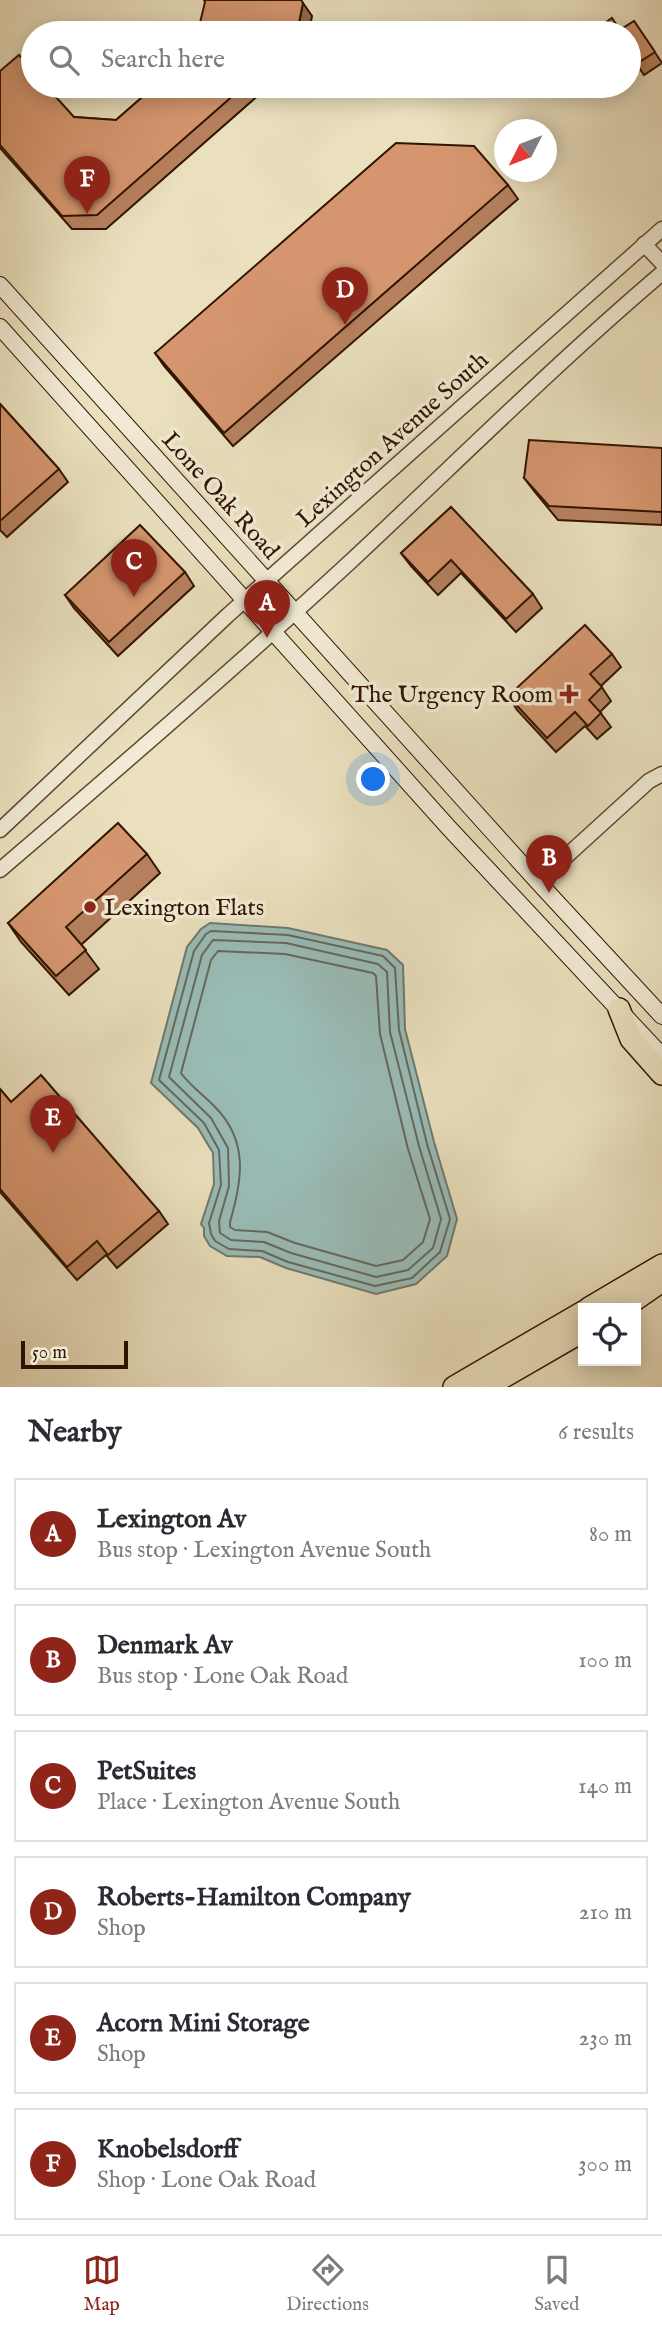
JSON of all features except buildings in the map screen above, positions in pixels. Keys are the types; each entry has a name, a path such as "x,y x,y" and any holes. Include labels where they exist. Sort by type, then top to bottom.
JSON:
{"highway":[{"path":"619,1009 631,1039 662,1074"},
{"path":"597,1303 662,1265"},
{"path":"629,1303 662,1281"},
{"path":"454,1387 578,1315"},
{"path":"486,1387 578,1334"}],"main road":[{"name":"Lone Oak Road","path":"0,285 662,1016"},
{"path":"0,327 449,828 662,1056"}],"street":[{"name":"Lexington Avenue South","path":"0,830 127,708 267,580 662,229"},
{"path":"645,244 662,263"},
{"path":"0,870 140,751 273,632 536,386 662,273"},
{"path":"538,882 649,781 662,774"}],"water":[{"path":"210,923 288,928 387,950 403,965 405,1029 457,1219 447,1256 416,1284 376,1294 286,1268 260,1257 227,1256 210,1246 204,1236 201,1224 214,1184 213,1153 198,1128 151,1083 187,947 201,929"}],"place":[{"name":"Knobelsdorff","path":"87,214"},
{"name":"Roberts-Hamilton Company","path":"345,325"},
{"name":"PetSuites","path":"134,597"},
{"name":"Lexington Av","path":"267,638"},
{"name":"The Urgency Room","path":"569,694"},
{"name":"Denmark Av","path":"549,893"},
{"name":"Lexington Flats","path":"90,907"},
{"name":"Acorn Mini Storage","path":"53,1153"}]}
